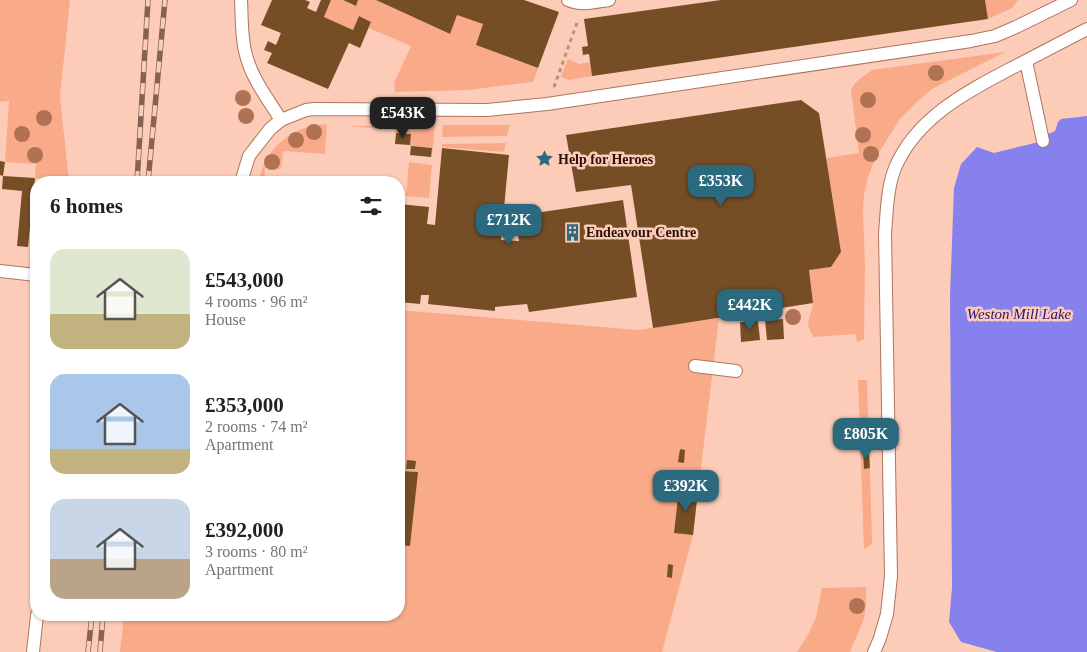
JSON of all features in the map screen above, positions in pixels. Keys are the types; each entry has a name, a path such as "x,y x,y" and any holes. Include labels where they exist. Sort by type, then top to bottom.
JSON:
{"lane":[{"path":"241,0 245,53 258,83 281,120"},
{"path":"568,0 584,4 609,0"},
{"path":"243,176 249,156 270,129 281,120 306,110 487,110 548,104 971,41 995,36 1016,27 1049,5 1071,0"},
{"path":"874,652 887,614 891,576 885,233 890,185 895,169 903,152 917,134 949,104 974,88 1087,29"},
{"path":"1026,61 1043,141"},
{"path":"0,271 30,274"},
{"path":"695,366 736,371"},
{"path":"33,652 36,621"}],"path":[{"path":"558,76 584,4"}],"shaded area":[{"path":"0,0 70,0 60,97 68,176 35,176 36,164 5,162 9,101 0,102"},
{"path":"331,0 343,0 355,6 358,0 376,0 449,34 457,15 483,24 477,45 538,68 533,82 468,90 395,92 394,83 411,46 369,28 371,22 359,16 353,30 324,17"},
{"path":"985,0 1018,0 1012,8 988,19"},
{"path":"1005,52 932,89 900,119 876,157 868,177 864,195 864,339 857,342 856,334 814,337 808,323 813,303 809,270 831,267 841,252 826,158 859,153 851,89 857,81 872,70"},
{"path":"568,59 579,64 590,62 592,76 569,80 561,77"},
{"path":"327,124 325,154 283,151 281,169 265,168 264,176 260,176 266,161 279,143 291,134 304,128"},
{"path":"435,125 432,157 432,148 410,146 411,134 396,133 396,130 347,126"},
{"path":"443,125 510,125 507,136 442,137"},
{"path":"506,143 504,152 442,147 442,144"},
{"path":"409,162 432,165 429,198 406,196"},
{"path":"405,311 638,330 719,318 693,535 662,652 120,652 123,621 405,621"},
{"path":"858,380 867,380 869,452 863,453 864,468 870,468 872,543 864,549"},
{"path":"866,587 864,619 850,652 797,652 816,617 822,588"}],"water":[{"name":"Weston Mill Lake","path":"1087,116 1087,652 997,652 961,642 949,622 952,588 950,296 954,188 961,164 977,147 994,153 1043,141 1047,138 1048,134 1055,131 1061,119"}],"building":[{"path":"272,0 305,0 310,2 307,8 316,12 321,0 331,0 324,17 353,30 359,16 371,22 360,48 349,43 328,89 267,63 272,53 264,50 268,41 276,45 281,33 261,25"},
{"path":"343,0 358,0 356,6"},
{"path":"376,0 524,0 559,12 538,68 476,45 483,24 457,15 450,34"},
{"path":"721,0 985,0 988,19 592,76 589,54 583,55 582,47 588,46 584,19"},
{"path":"801,100 819,113 841,252 831,267 809,270 813,303 653,328 631,185 576,192 566,135"},
{"path":"396,133 411,134 410,145 395,144"},
{"path":"411,146 432,148 431,157 410,155"},
{"name":"Endeavour Centre","path":"442,148 509,155 501,240 519,241 515,216 623,200 637,297 529,312 527,304 495,307 495,311 428,304 429,295 421,295 420,304 405,303 405,205 429,207 427,224 435,225"},
{"path":"0,161 5,162 3,176 0,175"},
{"path":"3,176 30,178 28,247 17,246 22,191 2,189"},
{"path":"783,319 784,339 767,340 765,320"},
{"path":"758,321 760,340 741,342 740,322"},
{"path":"680,449 685,450 684,463 678,462"},
{"path":"863,452 869,452 870,468 864,469"},
{"path":"407,460 416,461 415,469 406,469"},
{"path":"405,471 418,472 410,546 405,546"},
{"path":"679,489 698,491 693,535 674,533"},
{"path":"668,564 673,565 672,578 667,577"}],"railway":[{"path":"137,176 148,0"},
{"path":"149,176 165,0"},
{"path":"88,652 91,621"},
{"path":"100,652 103,621"}],"place":[{"name":"Help for Heroes","path":"544,159"},
{"name":"Endeavour Centre","path":"572,232"}]}
